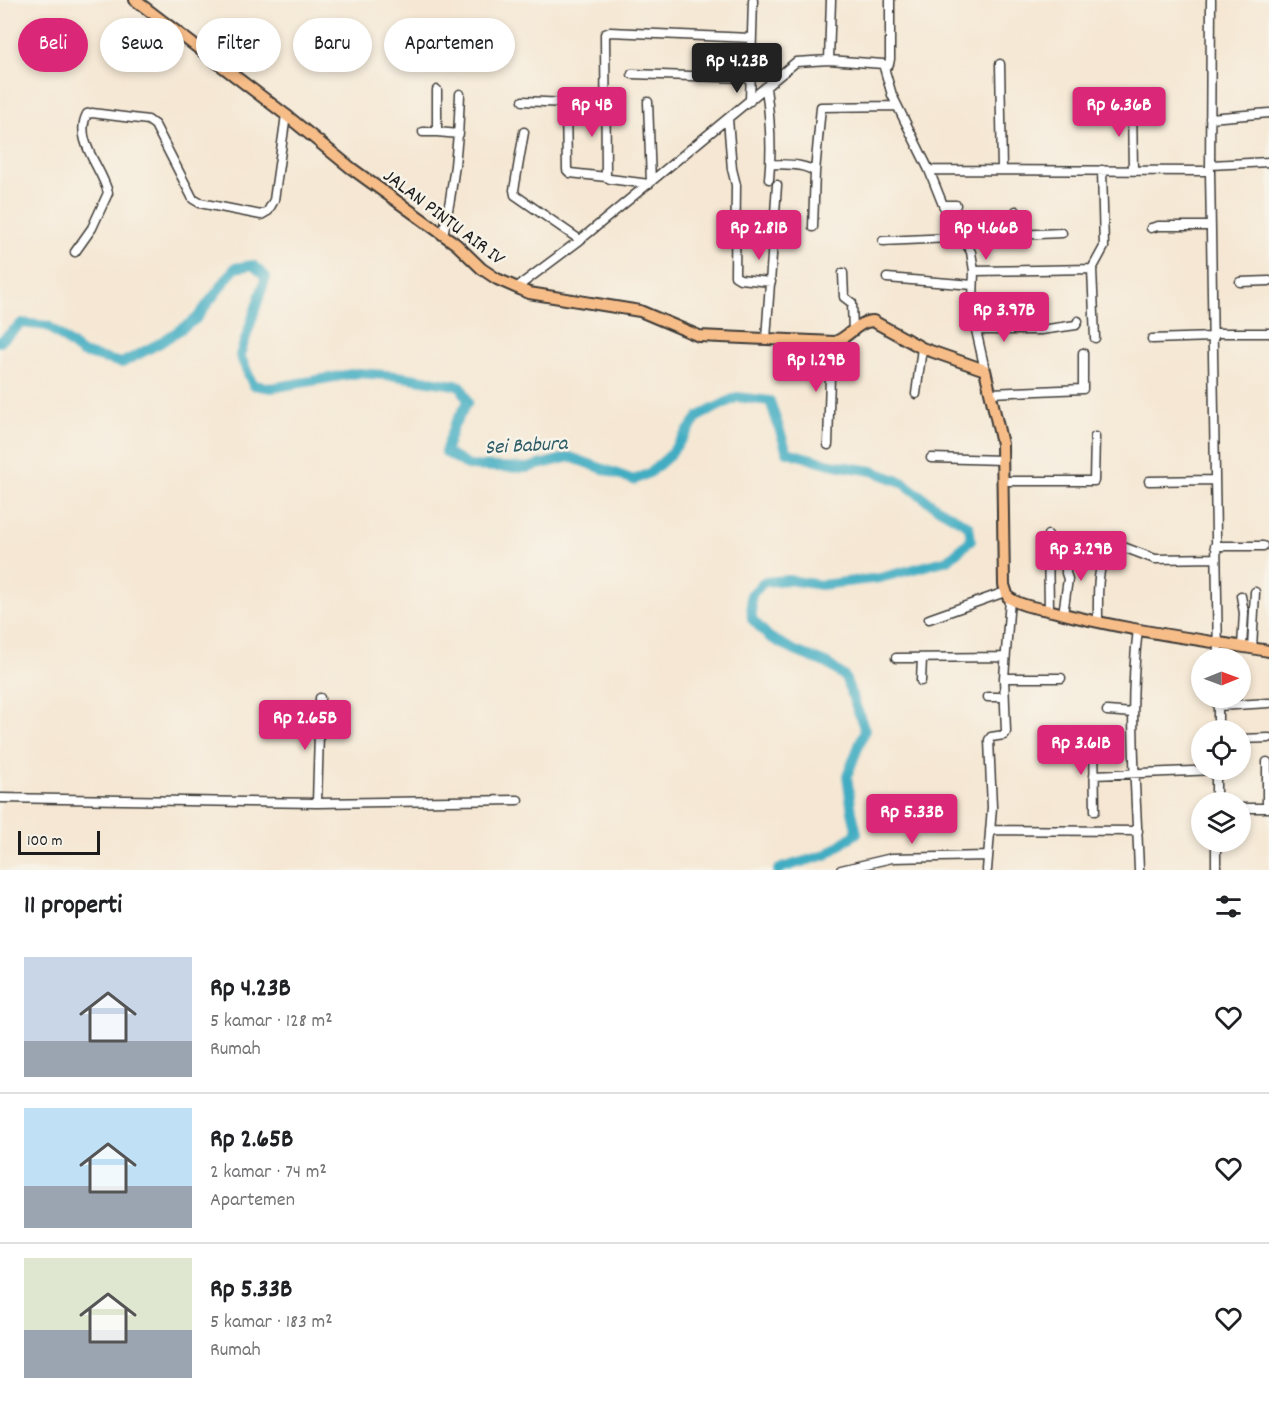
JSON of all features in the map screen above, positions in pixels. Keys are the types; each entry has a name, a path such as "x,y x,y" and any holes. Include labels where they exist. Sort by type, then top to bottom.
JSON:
{"main road":[{"name":"JALAN PINTU AIR IV","path":"135,0 286,115 351,168 456,244 482,269 516,288 529,293 640,311 699,336 831,342 840,340 864,322 873,321 922,348 985,370"},
{"path":"985,370 1001,436 1007,595 1049,610 1098,622 1247,648"},
{"path":"1251,649 1269,651"}],"street":[{"path":"750,101 753,0"},
{"path":"829,60 831,0"},
{"path":"886,67 890,59 890,0"},
{"path":"1211,0 1210,168 1218,648"},
{"path":"606,177 605,34 610,32 751,38"},
{"path":"516,288 580,240 796,62 829,60 883,64 886,67 892,95 929,170 943,205 971,252 976,330 985,370"},
{"path":"1000,64 1002,170"},
{"path":"632,74 749,78"},
{"path":"766,87 773,182 771,282 766,339"},
{"path":"437,90 437,132"},
{"path":"443,235 453,192 459,134 460,94"},
{"path":"523,101 566,103 567,170 570,173 650,183"},
{"path":"648,102 650,183"},
{"path":"813,227 821,107 897,106"},
{"path":"1132,107 1133,170"},
{"path":"1210,118 1269,113"},
{"path":"75,252 93,228 108,193 87,147 84,121 87,114 148,120 155,125 194,199 200,203 261,215 268,211 274,200 286,115"},
{"path":"728,119 732,169 736,185 735,276 740,279 771,282"},
{"path":"423,132 459,134"},
{"path":"524,132 514,195 580,240"},
{"path":"929,170 1133,170 1210,168 1269,162"},
{"path":"771,164 800,167 815,172"},
{"path":"1095,338 1092,269 1104,247 1102,170"},
{"path":"943,205 956,205"},
{"path":"1016,211 1017,236"},
{"path":"1151,228 1211,226"},
{"path":"883,241 1062,233"},
{"path":"974,271 1092,269"},
{"path":"843,273 844,297 852,303 853,331"},
{"path":"886,278 973,285"},
{"path":"1240,282 1269,281"},
{"path":"976,330 1047,329 1076,326 1078,321"},
{"path":"1152,339 1269,333"},
{"path":"828,445 831,342"},
{"path":"916,394 922,348"},
{"path":"991,393 1083,389 1083,353"},
{"path":"1004,481 1094,481 1095,437"},
{"path":"931,458 1003,460"},
{"path":"1149,480 1214,480"},
{"path":"1048,535 1049,610"},
{"path":"1098,622 1099,574 1110,542 1155,559 1216,558"},
{"path":"1215,546 1263,546"},
{"path":"1064,614 1068,579 1066,548"},
{"path":"1247,648 1255,592"},
{"path":"929,619 1007,595 1004,678 1006,733 991,737 989,740 988,755 992,793 987,870"},
{"path":"1241,596 1247,648"},
{"path":"1137,629 1133,712 1140,870"},
{"path":"921,681 922,657"},
{"path":"896,658 1005,657"},
{"path":"1004,678 1061,678"},
{"path":"988,697 1004,697"},
{"path":"317,803 320,698"},
{"path":"1251,703 1269,703"},
{"path":"1107,711 1133,712"},
{"path":"1251,739 1269,738"},
{"path":"1094,740 1095,811"},
{"path":"1251,808 1268,808 1267,762"},
{"path":"1094,775 1191,771"},
{"path":"0,798 317,803 518,801"},
{"path":"990,830 1138,831"},
{"path":"1216,852 1216,870"},
{"path":"841,870 892,858 987,856"}],"waterway":[{"name":"Sei Babura","path":"0,342 22,323 48,326 82,353 122,363 160,343 196,319 235,268 253,265 266,277 240,355 253,385 271,388 358,373 397,376 461,386 468,402 454,425 445,452 469,466 527,468 570,457 634,480 651,472 669,456 699,416 737,397 770,401 787,452 830,464 872,471 902,482 936,507 969,526 971,540 948,560 880,578 821,585 788,580 764,582 751,595 752,619 769,637 795,651 828,664 845,677 865,730 847,776 857,833 826,855 778,870"}]}
